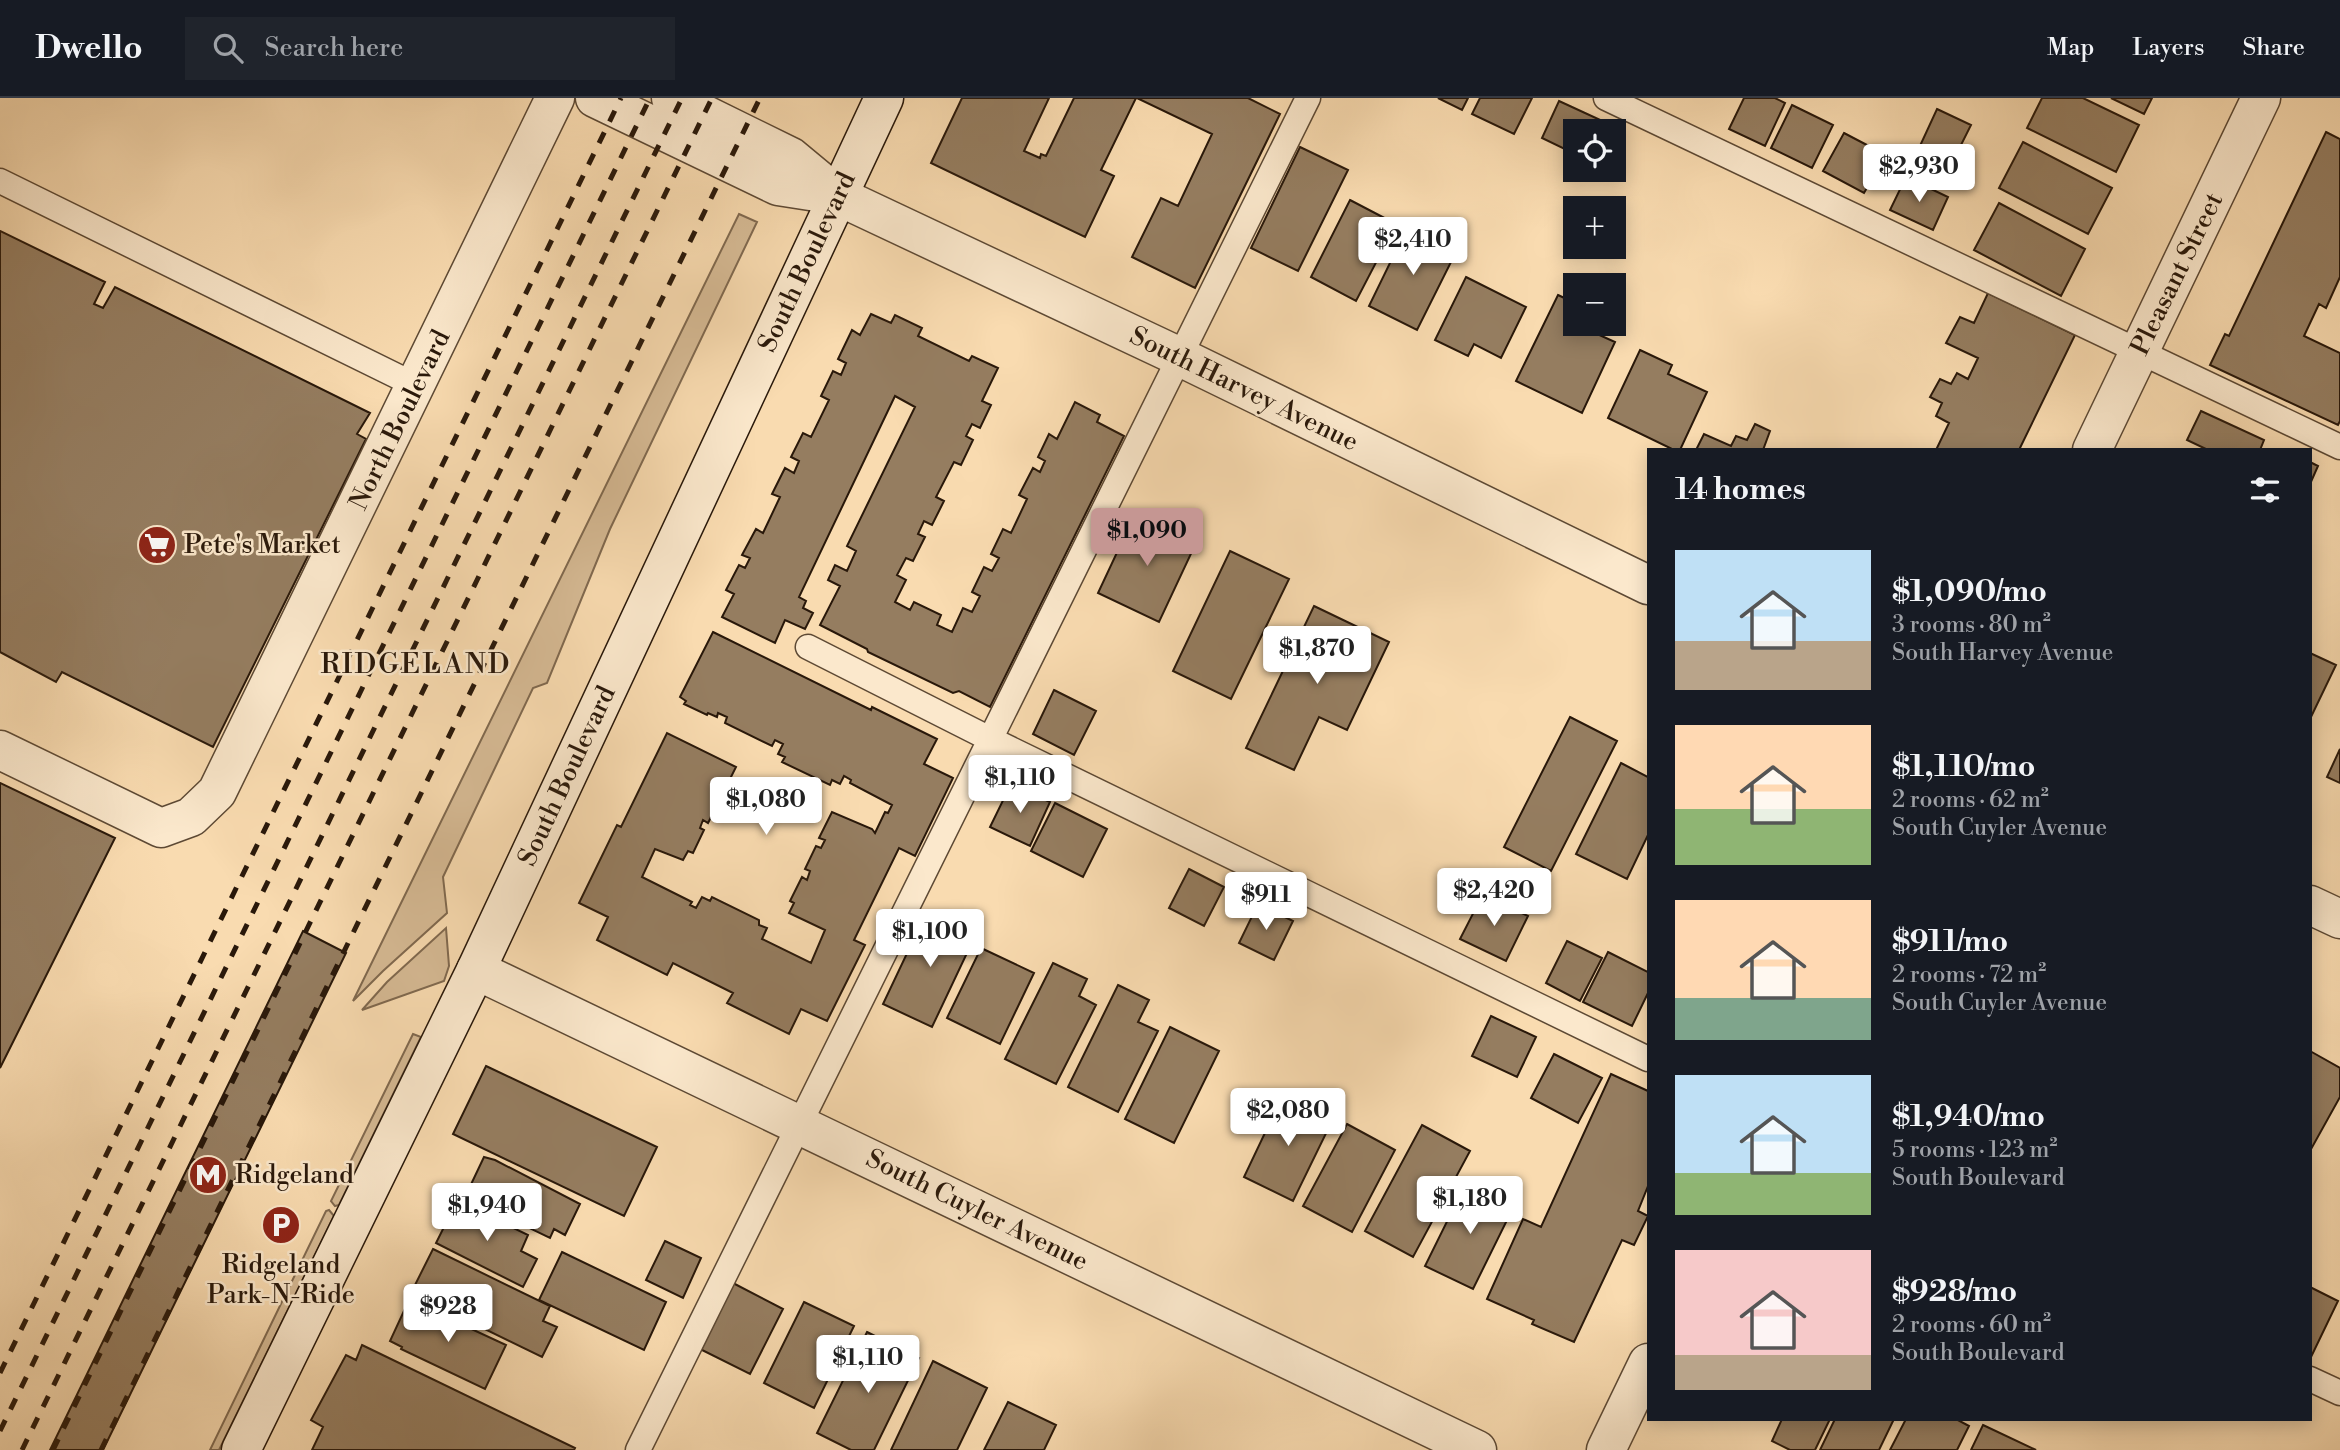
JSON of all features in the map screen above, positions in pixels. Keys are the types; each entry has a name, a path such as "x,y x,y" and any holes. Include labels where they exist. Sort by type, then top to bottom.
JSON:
{"street":[{"name":"North Boulevard","path":"0,750 161,828 191,817 217,792 555,98"},
{"path":"595,98 778,186 838,196"},
{"path":"671,98 791,157 838,196"},
{"name":"South Boulevard","path":"241,1450 476,970 884,98"},
{"name":"Pleasant Street","path":"2093,448 2261,98"},
{"name":"South Harvey Avenue","path":"838,196 1647,585"},
{"path":"2312,906 2340,919"},
{"name":"South Cuyler Avenue","path":"476,970 1477,1450"},
{"path":"1606,1450 1647,1365"}],"lane":[{"path":"638,1450 1308,98"},
{"path":"1606,98 2340,447"},
{"path":"0,181 417,386"},
{"path":"808,647 990,739 1647,1059"},
{"path":"2312,1380 2340,1393"}],"shaded area":[{"path":"739,214 757,222 610,529 547,683 533,688 443,877 447,913 353,1001"},
{"path":"446,928 449,966 444,981 362,1010 387,982"},
{"path":"413,1034 421,1037 339,1205 335,1206 331,1201"},
{"path":"329,1210 334,1216 219,1450 210,1450 326,1211"}],"building":[{"path":"962,98 1049,98 1024,151 1040,158 1041,154 1046,156 1074,98 1136,98 1101,170 1114,176 1085,237 931,163"},
{"path":"1137,98 1248,98 1280,114 1195,288 1132,257 1161,198 1178,206 1212,134"},
{"path":"1438,98 1468,98 1462,110"},
{"path":"1480,98 1532,98 1514,134 1472,114"},
{"path":"1744,98 1775,98 1785,103 1765,146 1729,129"},
{"path":"2042,98 2083,98 2139,125 2116,172 2027,128"},
{"path":"2111,98 2152,98 2144,114"},
{"path":"1559,101 1598,119 1563,119 1563,148 1542,138"},
{"path":"1792,105 1833,125 1812,168 1771,148"},
{"path":"1937,109 1971,125 1952,163 1919,148"},
{"path":"2326,132 2340,139 2340,277 2326,308 2319,304 2304,336 2340,353 2338,425 2210,365 2225,334 2229,336"},
{"path":"1844,133 1886,155 1864,193 1823,171"},
{"path":"2023,142 2112,188 2088,234 1999,188"},
{"path":"1300,147 1348,170 1298,271 1251,248"},
{"path":"1906,177 1948,197 1933,230 1890,210"},
{"path":"1350,200 1396,224 1356,301 1311,277"},
{"path":"1999,203 2085,249 2061,296 1974,250"},
{"path":"1409,224 1458,248 1417,330 1369,306"},
{"name":"Pete's Market","path":"0,231 105,282 94,304 103,308 115,287 370,413 357,434 366,439 213,747 62,672 56,682 0,652"},
{"path":"1466,277 1526,307 1501,358 1474,344 1468,356 1435,340"},
{"path":"1988,293 2075,335 2020,448 1937,448 1949,423 1936,416 1942,403 1930,397 1940,379 1951,384 1957,373 1968,379 1978,358 1946,343 1960,317 1974,323"},
{"path":"1558,295 1563,297 1563,336 1602,336 1615,342 1582,413 1516,381"},
{"path":"871,314 891,323 895,315 922,328 918,336 969,361 972,356 998,368 982,401 991,405 980,428 972,424 966,436 973,440 961,465 954,462 936,497 944,501 932,525 924,521 918,534 925,537 913,561 906,558 897,575 906,580 895,602 910,610 914,602 941,615 937,625 952,632 963,608 972,612 980,596 972,592 984,567 992,571 999,558 991,554 1003,529 1011,533 1027,499 1019,495 1033,468 1040,472 1045,461 1038,457 1049,434 1057,439 1075,402 1100,415 1097,422 1124,436 990,707 959,691 953,693 868,652 867,649 820,625 840,586 828,580 835,565 847,571 856,551 847,546 915,407 895,396 799,597 806,601 803,608 813,613 805,629 785,620 775,643 722,617 734,594 726,590 739,565 745,568 750,558 742,555 756,529 763,533 780,497 772,494 785,468 794,473 799,461 791,457 803,433 811,437 829,400 821,396 833,371 841,375 846,363 838,359 852,330 860,335"},
{"path":"1640,350 1672,365 1668,374 1707,392 1681,448 1670,448 1608,418"},
{"path":"2201,411 2264,440 2261,448 2204,448 2187,440"},
{"path":"1755,424 1770,431 1764,448 1697,448 1704,434 1731,446 1736,436 1747,440"},
{"path":"2312,463 2318,466 2312,480"},
{"path":"1135,514 1196,543 1159,622 1098,593"},
{"path":"1230,551 1289,579 1231,699 1173,671"},
{"path":"1314,606 1389,642 1347,730 1319,717 1294,770 1246,748"},
{"path":"713,632 871,710 872,707 937,739 924,764 953,778 915,856 899,848 854,940 865,945 827,1021 801,1009 789,1034 727,1003 733,993 673,963 667,975 597,940 608,917 579,903 617,825 621,827 667,733 736,767 724,791 718,789 715,795 721,798 708,823 703,820 700,828 704,830 693,853 688,851 683,860 655,849 642,877 692,902 690,905 696,908 702,897 710,901 712,897 759,920 759,925 767,928 762,939 811,963 825,930 789,913 794,903 790,901 802,877 807,880 810,871 805,869 816,846 821,848 825,840 819,838 832,812 872,829 875,833 885,812 888,813 892,805 850,783 851,780 844,776 840,784 832,780 830,785 782,762 785,757 778,754 783,744 775,740 772,746 725,723 727,717 718,713 717,717 708,713 707,715 684,704 686,701 680,697"},
{"path":"2312,654 2336,665 2312,715"},
{"path":"1054,690 1096,711 1074,755 1033,734"},
{"path":"1570,717 1617,741 1551,871 1504,847"},
{"path":"2340,749 2340,783 2327,777"},
{"path":"1621,763 1647,776 1647,837 1627,879 1576,854"},
{"path":"0,783 115,838 0,1068"},
{"path":"1011,784 1050,802 1030,846 990,827"},
{"path":"1055,803 1107,829 1083,877 1031,851"},
{"path":"1189,869 1224,887 1204,926 1169,908"},
{"path":"1483,894 1528,916 1506,961 1460,939"},
{"path":"1258,904 1293,921 1274,960 1239,943"},
{"path":"927,911 976,934 932,1027 883,1004"},
{"path":"303,931 346,953 103,1450 50,1450"},
{"path":"1567,941 1602,958 1580,1001 1546,983"},
{"path":"981,948 1034,973 1000,1044 947,1018"},
{"path":"1608,952 1647,972 1647,995 1632,1026 1583,1002"},
{"path":"1053,963 1087,979 1079,996 1096,1005 1056,1084 1005,1059"},
{"path":"1118,985 1149,1000 1138,1022 1158,1031 1118,1112 1068,1087"},
{"path":"1491,1016 1536,1037 1517,1077 1472,1056"},
{"path":"1170,1027 1219,1051 1174,1143 1125,1119"},
{"path":"2312,1052 2340,1068 2340,1097 2312,1147"},
{"path":"1554,1054 1602,1078 1578,1123 1531,1098"},
{"path":"486,1066 657,1147 624,1216 453,1134"},
{"path":"1611,1074 1647,1091 1647,1188 1638,1211 1647,1218 1634,1245 1622,1240 1574,1342 1532,1324 1534,1320 1487,1299 1523,1219 1541,1227"},
{"path":"1283,1095 1333,1119 1293,1201 1244,1177"},
{"path":"1347,1124 1395,1150 1352,1232 1303,1206"},
{"path":"1422,1125 1470,1151 1413,1257 1365,1231"},
{"path":"484,1157 495,1160 580,1204 565,1235 554,1229 550,1238 465,1197"},
{"path":"1466,1183 1514,1206 1473,1289 1425,1266"},
{"path":"457,1201 528,1235 521,1251 537,1259 523,1287 436,1243"},
{"path":"665,1241 701,1258 683,1298 646,1280"},
{"path":"433,1249 550,1306 543,1321 557,1327 542,1357 411,1293"},
{"path":"562,1252 666,1302 644,1350 539,1300"},
{"path":"731,1282 783,1309 750,1374 698,1348"},
{"path":"2312,1288 2338,1301 2312,1355"},
{"path":"409,1300 506,1345 485,1389 401,1349 402,1347 390,1341"},
{"path":"804,1302 854,1326 814,1408 764,1383"},
{"path":"867,1332 919,1358 874,1450 851,1450 817,1433"},
{"path":"362,1345 575,1448 312,1450 323,1427 311,1420 346,1355 356,1360"},
{"path":"933,1361 987,1388 957,1450 891,1450"},
{"path":"1008,1402 1056,1425 1044,1450 984,1450"},
{"path":"1781,1421 1829,1421 1815,1450 1790,1450 1772,1441"},
{"path":"1834,1421 1893,1421 1879,1450 1820,1450"},
{"path":"1905,1421 1960,1421 1969,1426 1957,1450 1890,1450"},
{"path":"1983,1425 2036,1450 1971,1450"}],"railway":[{"path":"0,1373 621,98"},
{"path":"0,1431 650,98"},
{"path":"22,1450 682,98"},
{"path":"53,1450 712,98"},
{"path":"101,1450 760,98"}],"place":[{"name":"Pete's Market","path":"157,545"},
{"name":"Ridgeland","path":"208,1175"},
{"name":"Ridgeland Park-N-Ride","path":"281,1225"}],"district":[{"name":"RIDGELAND","path":"416,664"}]}
